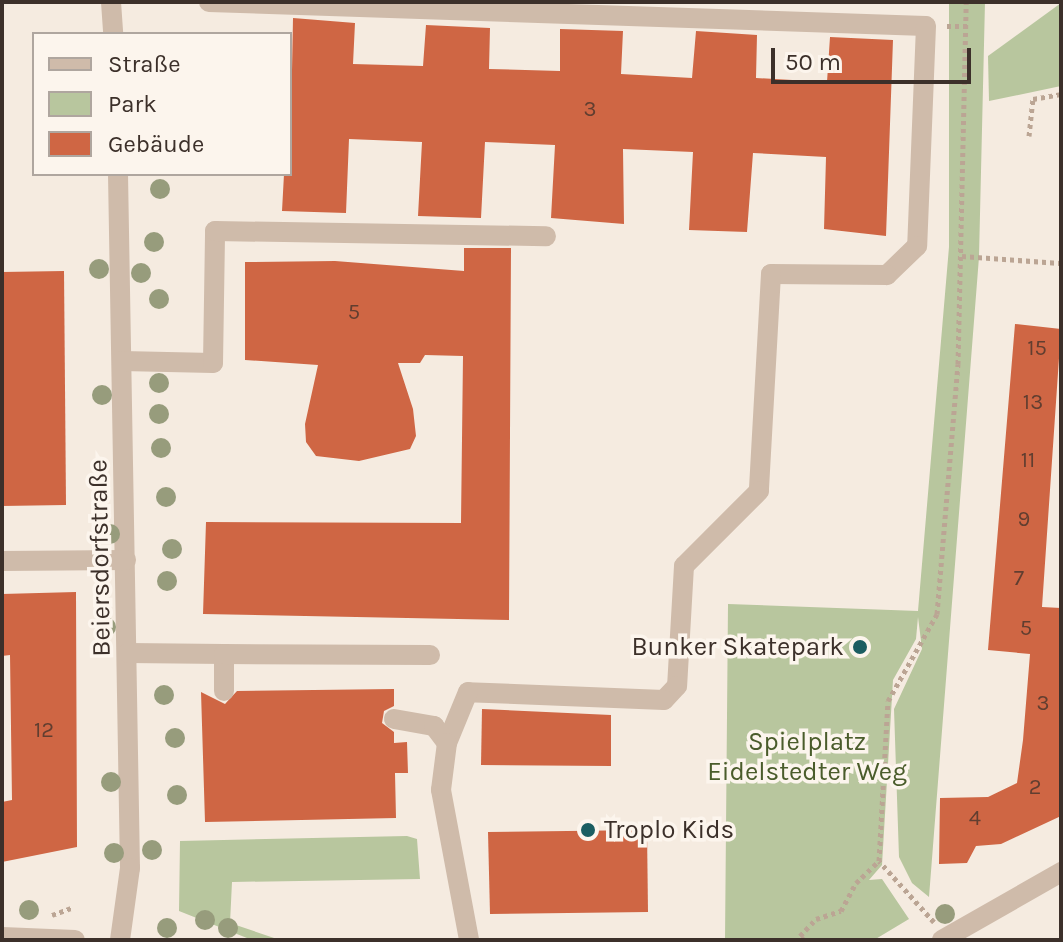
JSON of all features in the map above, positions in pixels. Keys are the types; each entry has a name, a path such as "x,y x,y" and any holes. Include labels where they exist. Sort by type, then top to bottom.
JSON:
{"street":[{"path":"113,32 111,2 125,2"},
{"path":"209,2 782,12 926,26 917,246 887,275 771,274 759,491 684,566 677,686 664,700 468,692 447,743 441,790 469,940"},
{"name":"Beiersdorfstraße","path":"118,176 130,868 120,940"},
{"path":"122,361 213,363 215,231 546,236"},
{"path":"2,561 126,560"},
{"path":"128,653 430,655"},
{"path":"224,654 224,691"},
{"path":"394,719 434,726 447,743"},
{"path":"942,940 1061,872"},
{"path":"2,937 75,940"}],"path":[{"path":"804,940 800,936 816,919 841,911 856,883 879,861 888,701 937,614 962,256 966,2"},
{"path":"1029,136 1033,99 1061,94"},
{"path":"962,256 1060,263"},
{"path":"879,861 928,915"}],"green space":[{"name":"Spielplatz Eidelstedter Weg","path":"949,2 985,2 979,257 929,897 912,883 899,857 894,709 922,649 918,617 916,639 893,680 882,865 869,880 882,879 909,919 874,940 725,940 728,604 918,611 949,247"},
{"path":"1061,3 1061,86 989,101 988,56"},
{"path":"407,836 417,839 420,879 232,882 230,923 280,940 252,940 179,911 180,841"}],"building":[{"path":"293,18 355,23 353,64 423,66 426,25 490,28 489,69 560,71 560,29 623,31 621,74 692,78 696,31 757,35 756,78 827,82 830,37 893,40 886,236 824,229 826,157 753,153 747,232 689,230 693,152 623,149 624,224 551,218 555,145 485,142 481,218 418,216 422,142 349,139 346,213 282,211 284,176 292,176"},
{"path":"464,248 511,248 509,620 203,614 206,522 461,523 463,356 425,355 420,363 398,363 413,409 416,436 410,449 359,461 316,456 306,442 305,424 318,365 245,360 245,262 335,261 464,271"},
{"path":"64,271 66,505 2,506 2,272"},
{"path":"1015,324 1061,329 1042,607 1061,608 1061,816 1001,844 976,846 967,863 939,864 940,798 988,797 1017,783 1030,654 988,650"},
{"path":"76,592 77,847 2,862 2,802 12,800 10,655 2,656 2,594"},
{"path":"394,689 394,706 384,711 382,723 394,732 394,743 407,742 408,773 395,773 396,818 205,822 201,692 225,704 237,691"},
{"path":"482,709 611,715 611,766 481,765"},
{"path":"647,830 648,912 490,914 488,832"}],"place":[{"name":"Bunker Skatepark","path":"860,647"},
{"name":"Troplo Kids","path":"588,830"}]}
